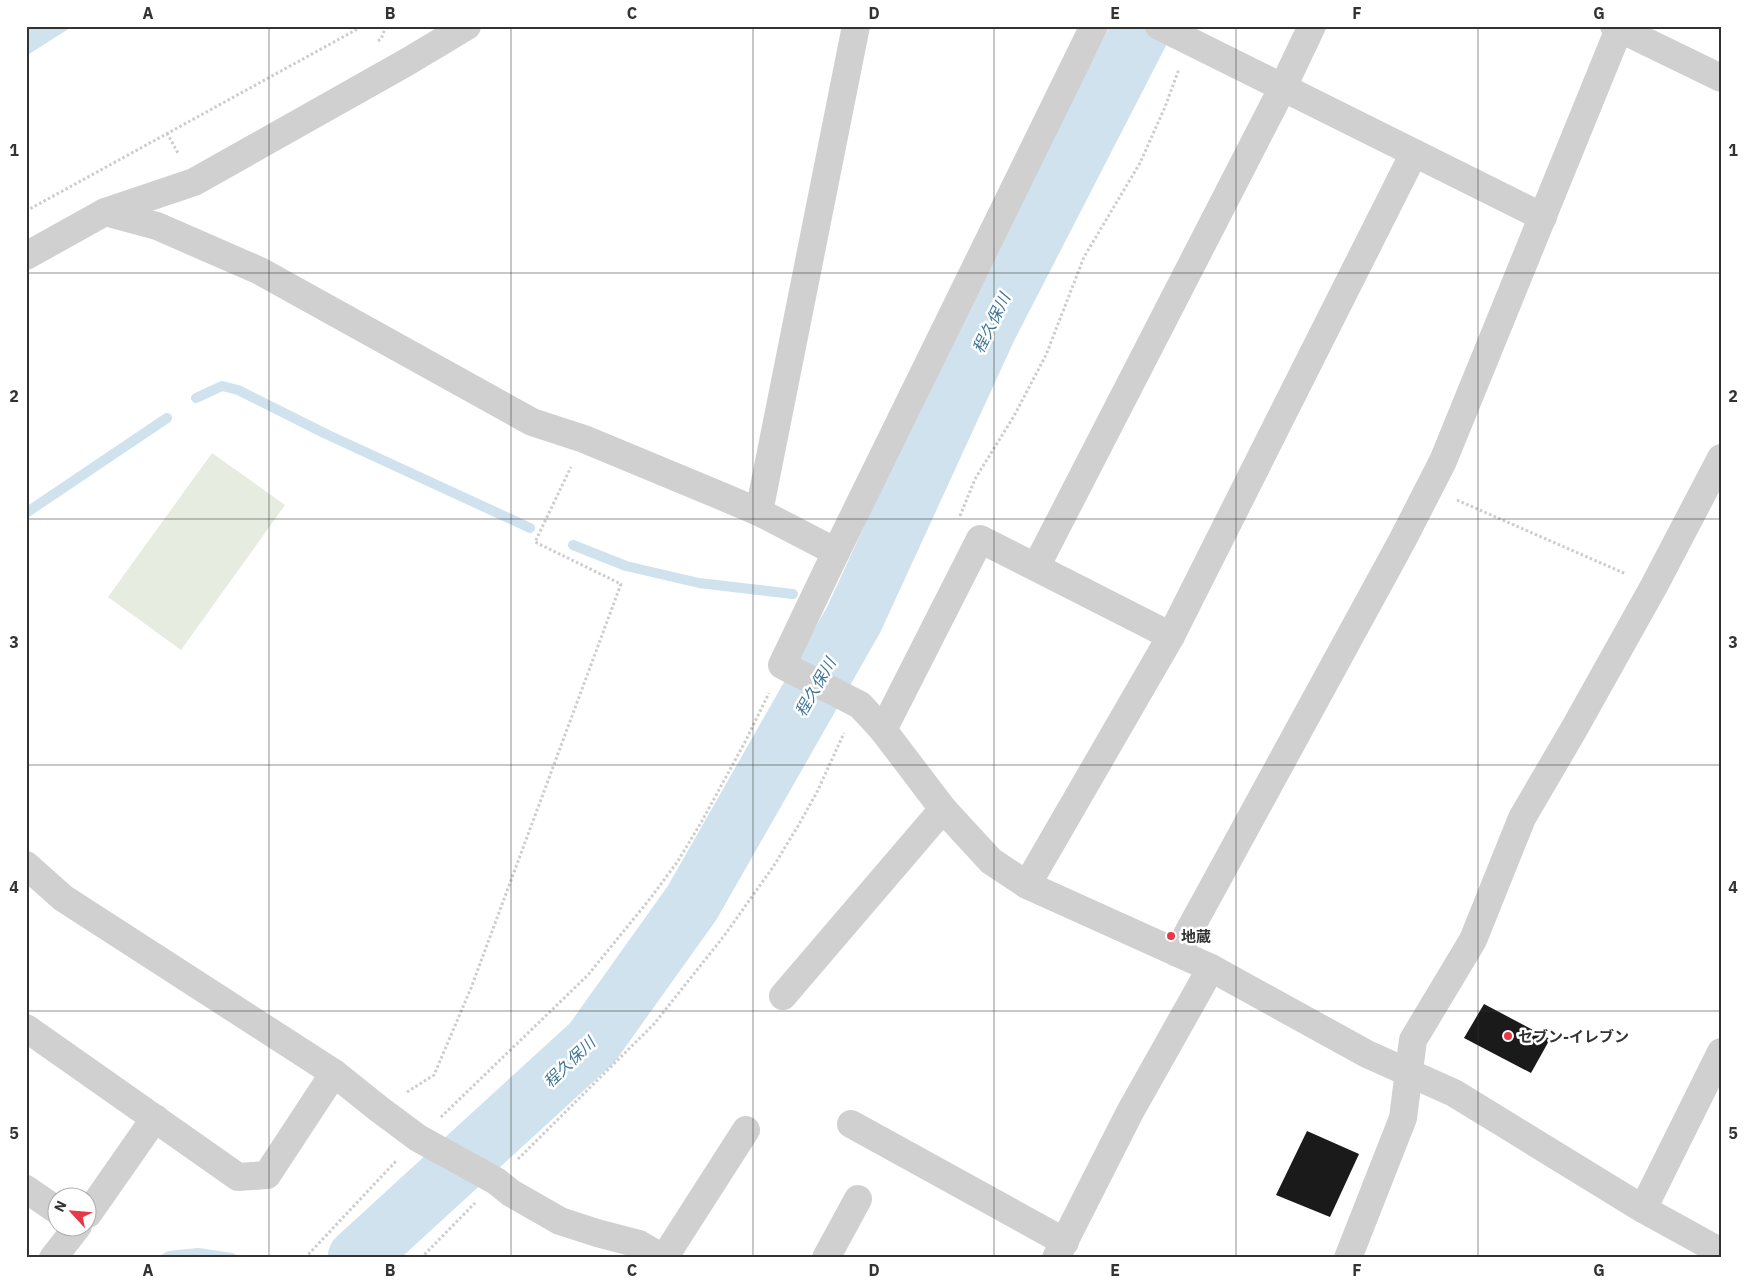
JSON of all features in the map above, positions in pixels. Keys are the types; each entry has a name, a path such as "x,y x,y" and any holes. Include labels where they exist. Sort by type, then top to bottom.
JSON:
{"street":[{"path":"26,256 105,212 194,182 467,26"},
{"path":"759,512 856,26"},
{"path":"1094,26 836,552 786,668 860,705 883,730 943,809 992,861 1027,885 1211,968 1367,1054 1454,1094 1642,1209 1721,1252"},
{"path":"1036,567 1283,87 1312,26"},
{"path":"1177,952 1402,541 1443,460 1543,217 1616,28 1721,78"},
{"path":"1170,32 1543,217"},
{"path":"1027,885 1171,636 1414,153"},
{"path":"105,212 157,226 260,271 532,422 584,440 759,512 836,552"},
{"path":"1348,1258 1403,1118 1413,1040 1473,940 1522,818 1654,586 1721,458"},
{"path":"883,730 980,539 1171,636"},
{"path":"783,996 943,809"},
{"path":"26,865 63,898 334,1073 421,1140 496,1181 511,1193 560,1221 639,1244 664,1258 746,1130"},
{"path":"851,1124 1060,1250 1130,1112 1211,968"},
{"path":"26,1028 238,1177 267,1175 334,1073"},
{"path":"1642,1209 1721,1052"},
{"path":"98,1200 155,1118"},
{"path":"26,1189 48,1204"},
{"path":"826,1258 858,1199"},
{"path":"53,1258 70,1236"}],"path":[{"path":"26,211 363,26"},
{"path":"379,1109 434,1075 471,988 621,584 535,542 584,440"},
{"path":"1429,488 1654,586"},
{"path":"305,1258 588,975 678,861 786,668"}],"shaded area":[{"path":"212,453 285,505 181,650 108,597"}],"water":[{"path":"26,26 73,26 26,56"}],"building":[{"path":"1484,1004 1550,1039 1531,1073 1464,1038"},
{"path":"1307,1131 1359,1154 1330,1217 1276,1195"}],"waterway":[{"name":"程久保川","path":"357,1258 592,1043 692,903 854,619 988,327 1143,26"},
{"path":"196,398 222,386 238,390 326,434 530,528"},
{"path":"26,513 167,418"},
{"path":"573,545 626,566 699,583 793,594"},
{"path":"835,602 859,607"},
{"path":"166,1258 169,1256 198,1253 232,1258"}],"place":[{"name":"地蔵","path":"1171,936"},
{"name":"セブン-イレブン","path":"1508,1036"}]}
